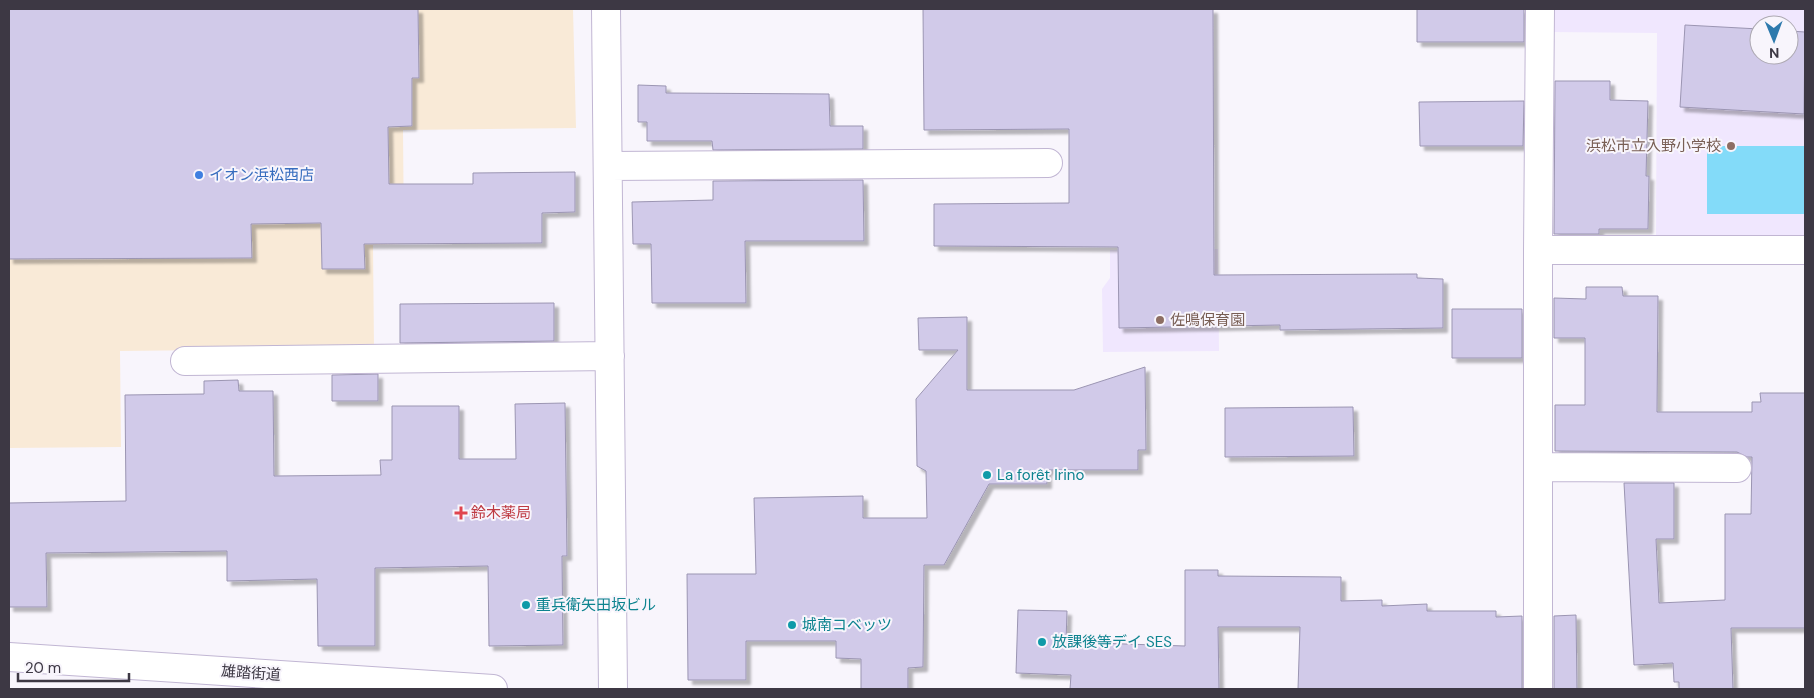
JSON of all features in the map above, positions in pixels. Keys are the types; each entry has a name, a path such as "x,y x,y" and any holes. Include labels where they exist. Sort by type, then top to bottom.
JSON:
{"street":[{"path":"606,9 613,689"},
{"path":"1538,689 1540,9"},
{"path":"609,166 1048,163"},
{"path":"1538,250 1805,250"},
{"path":"184,361 610,356"},
{"path":"1538,467 1737,468"},
{"name":"雄踏街道","path":"9,657 347,684 493,689"}],"shaded area":[{"path":"9,9 573,9 576,128 403,130 404,244 373,245 374,348 120,351 121,447 9,448"},
{"name":"浜松市立入野小学校","path":"1552,9 1805,9 1805,236 1656,236 1657,33 1552,32"},
{"name":"佐鳴保育園","path":"1218,249 1219,351 1103,352 1102,289 1110,278 1110,250"}],"water":[{"path":"1707,146 1805,146 1805,214 1707,214"}],"building":[{"name":"イオン浜松西店","path":"9,9 418,9 419,78 412,78 412,126 388,127 389,184 473,184 473,173 575,172 575,212 542,213 542,243 364,244 365,269 322,269 321,223 251,224 252,258 9,259"},
{"path":"923,9 1213,9 1214,275 1417,274 1417,278 1443,279 1443,328 1280,330 1280,325 1119,328 1118,247 934,246 934,204 1069,203 1069,129 924,130"},
{"path":"1417,9 1524,9 1524,42 1417,42"},
{"path":"1685,25 1749,28 1749,65 1799,65 1799,32 1805,32 1804,114 1680,107"},
{"path":"1555,81 1610,81 1610,100 1648,101 1646,176 1649,176 1648,229 1599,229 1599,234 1554,234"},
{"path":"638,85 666,86 666,93 829,94 830,126 863,126 863,149 713,150 712,141 647,141 647,122 638,122"},
{"path":"1524,101 1523,146 1420,146 1419,102"},
{"path":"863,180 864,241 745,241 746,303 652,303 651,244 633,244 632,202 713,200 713,181"},
{"path":"1586,287 1622,287 1623,296 1658,296 1657,412 1752,412 1752,402 1761,402 1760,393 1805,393 1805,628 1731,628 1733,689 1679,689 1679,682 1674,682 1673,663 1634,665 1624,483 1674,483 1674,539 1656,539 1659,603 1725,600 1725,514 1751,514 1752,457 1747,457 1737,452 1555,451 1555,405 1585,405 1585,338 1554,338 1554,298 1586,299"},
{"path":"554,303 554,341 400,343 400,304"},
{"path":"1452,309 1522,309 1522,358 1452,358"},
{"path":"967,317 967,390 1074,390 1145,367 1146,450 1138,450 1138,470 1047,470 1047,484 989,484 944,565 924,565 923,667 908,668 908,689 861,689 861,659 836,658 836,641 746,641 746,680 688,680 687,574 756,574 754,498 863,496 863,518 927,518 926,471 917,466 916,399 958,350 919,350 918,318"},
{"path":"378,374 378,401 332,401 332,375"},
{"path":"238,380 239,391 273,391 274,476 381,475 380,460 392,460 392,406 459,406 459,459 516,459 515,404 565,403 567,556 562,556 563,645 489,646 488,566 375,568 375,646 318,646 317,579 227,581 227,551 46,553 47,607 9,607 9,503 126,501 125,395 204,394 204,381"},
{"path":"1353,407 1354,456 1225,457 1225,408"},
{"path":"1185,570 1218,570 1218,576 1341,577 1341,601 1382,600 1382,606 1427,604 1427,611 1496,611 1496,617 1522,616 1522,689 1298,689 1300,627 1218,627 1219,689 1070,689 1071,675 1016,673 1018,610 1067,611 1066,642 1185,646"},
{"path":"1576,615 1577,689 1554,689 1554,616"}],"place":[{"name":"浜松市立入野小学校","path":"1731,146"},
{"name":"イオン浜松西店","path":"199,175"},
{"name":"佐鳴保育園","path":"1160,320"},
{"name":"La forêt Irino","path":"987,475"},
{"name":"鈴木薬局","path":"461,513"},
{"name":"重兵衛矢田坂ビル","path":"526,605"},
{"name":"城南コベッツ","path":"792,625"},
{"name":"放課後等デイ SES","path":"1042,642"}]}
